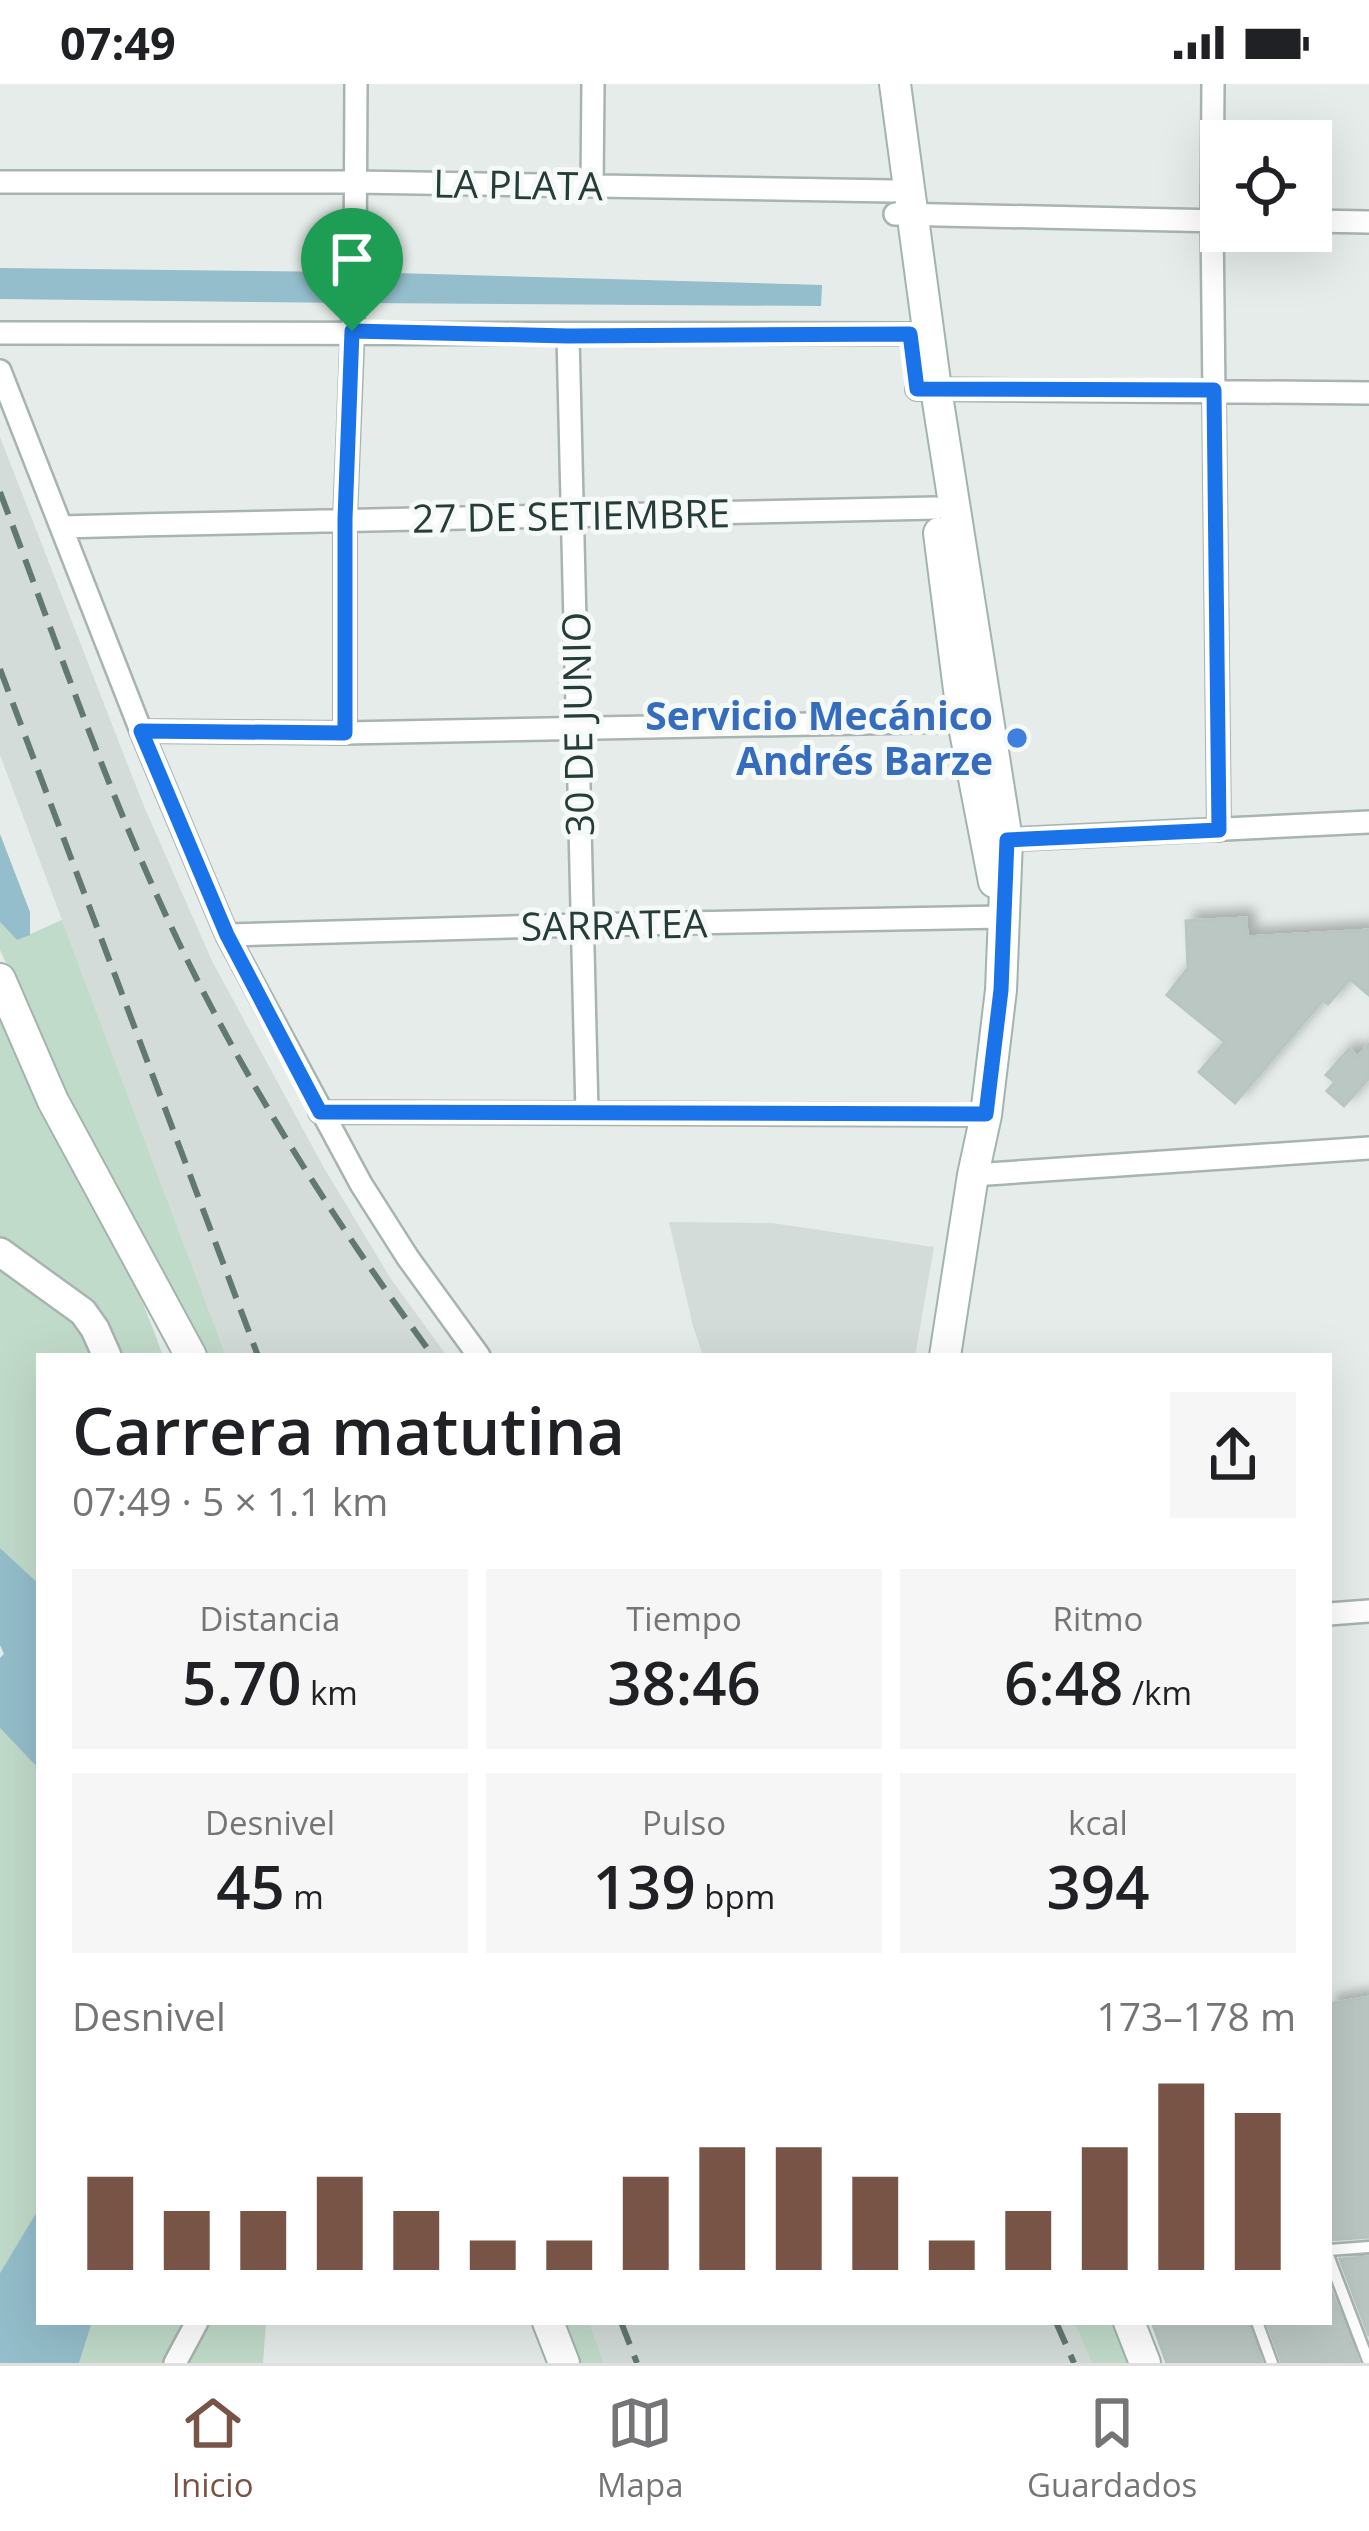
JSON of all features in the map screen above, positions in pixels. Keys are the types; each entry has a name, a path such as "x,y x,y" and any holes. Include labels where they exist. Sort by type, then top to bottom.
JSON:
{"main road":[{"path":"875,84 900,206 996,840 1002,917 1001,990 986,1114 945,1353"},
{"path":"895,84 910,334 927,389 962,722 996,840"},
{"path":"0,979 53,1101 189,1353"},
{"path":"112,1212 169,1353"},
{"path":"549,2325 563,2363"},
{"path":"1130,2325 1145,2363"}],"street":[{"path":"345,733 345,519 355,272 356,84"},
{"path":"592,84 592,186"},
{"path":"1213,84 1214,120"},
{"name":"LA PLATA","path":"0,182 592,186 1200,220"},
{"path":"1332,221 1369,222"},
{"path":"1216,252 1219,830"},
{"path":"0,333 910,334"},
{"name":"30 DE JUNIO","path":"568,336 587,1113"},
{"path":"0,370 141,731 227,935 383,1220 477,1353"},
{"path":"927,389 1369,393"},
{"name":"27 DE SETIEMBRE","path":"62,527 936,508"},
{"path":"141,731 345,733 962,722"},
{"path":"996,840 1369,823"},
{"name":"SARRATEA","path":"227,935 1002,917"},
{"path":"320,1112 986,1114"},
{"path":"973,1175 1369,1148"},
{"path":"0,1252 83,1312 105,1353"},
{"path":"1332,1614 1369,1611"},
{"path":"175,2363 195,2325"}],"lane":[{"path":"1332,2253 1369,2247"},
{"path":"1332,2262 1369,2363"},
{"path":"1258,2325 1272,2363"}],"shaded area":[{"path":"0,437 143,804 212,961 324,1168 391,1279 445,1353 225,1353 0,755"},
{"path":"669,1222 772,1223 934,1247 916,1353 702,1353"},
{"path":"590,2325 1075,2325 1092,2363 604,2363"}],"green space":[{"path":"62,920 225,1353 201,1353 82,1126 0,950 0,922 17,940"},
{"path":"0,1015 109,1225 162,1353 120,1353 97,1308 0,1236"},
{"path":"0,1268 63,1310 80,1327 91,1353 36,1353 36,1581 0,1548"},
{"path":"0,1728 36,1766 36,2213 0,2273"},
{"path":"91,2325 186,2325 164,2363 79,2363"},
{"path":"207,2325 266,2325 263,2363 188,2363"},
{"path":"561,2325 590,2325 604,2363 575,2363"},
{"path":"1075,2325 1120,2325 1134,2363 1092,2363"}],"water":[{"path":"0,268 350,272 349,303 0,299"},
{"path":"360,272 822,285 821,306 360,303"},
{"path":"0,834 30,912 30,935 17,940 0,922"},
{"path":"0,1548 36,1581 36,1766 0,1728 0,1658 4,1654 0,1645"},
{"path":"36,2213 36,2325 91,2325 79,2363 0,2363 0,2273"}],"building":[{"path":"1246,918 1247,937 1369,930 1369,995 1350,979 1328,1004 1323,1000 1235,1103 1199,1072 1225,1042 1167,995 1188,968 1186,921"},
{"path":"1369,1044 1369,1078 1344,1106 1327,1091 1335,1082 1326,1075 1349,1049 1358,1057"},
{"path":"1369,1997 1369,2237 1332,2240 1332,2003"},
{"path":"1369,2257 1369,2336 1340,2259"},
{"path":"1332,2293 1359,2363 1282,2363 1268,2325 1332,2325"},
{"path":"1153,2325 1248,2325 1262,2363 1167,2363"}],"railway":[{"path":"0,492 130,833 206,997 296,1155 431,1353"},
{"path":"0,669 257,1353"},
{"path":"622,2325 637,2363"},
{"path":"1057,2325 1074,2363"}],"place":[{"name":"Servicio Mecánico Andrés Barze","path":"1017,738"}],"route":[{"path":"352,331 568,336 910,334 917,389 1214,390 1219,830 1007,840 1001,990 986,1114 320,1112 227,935 141,731 345,733 345,519 352,331"}]}
